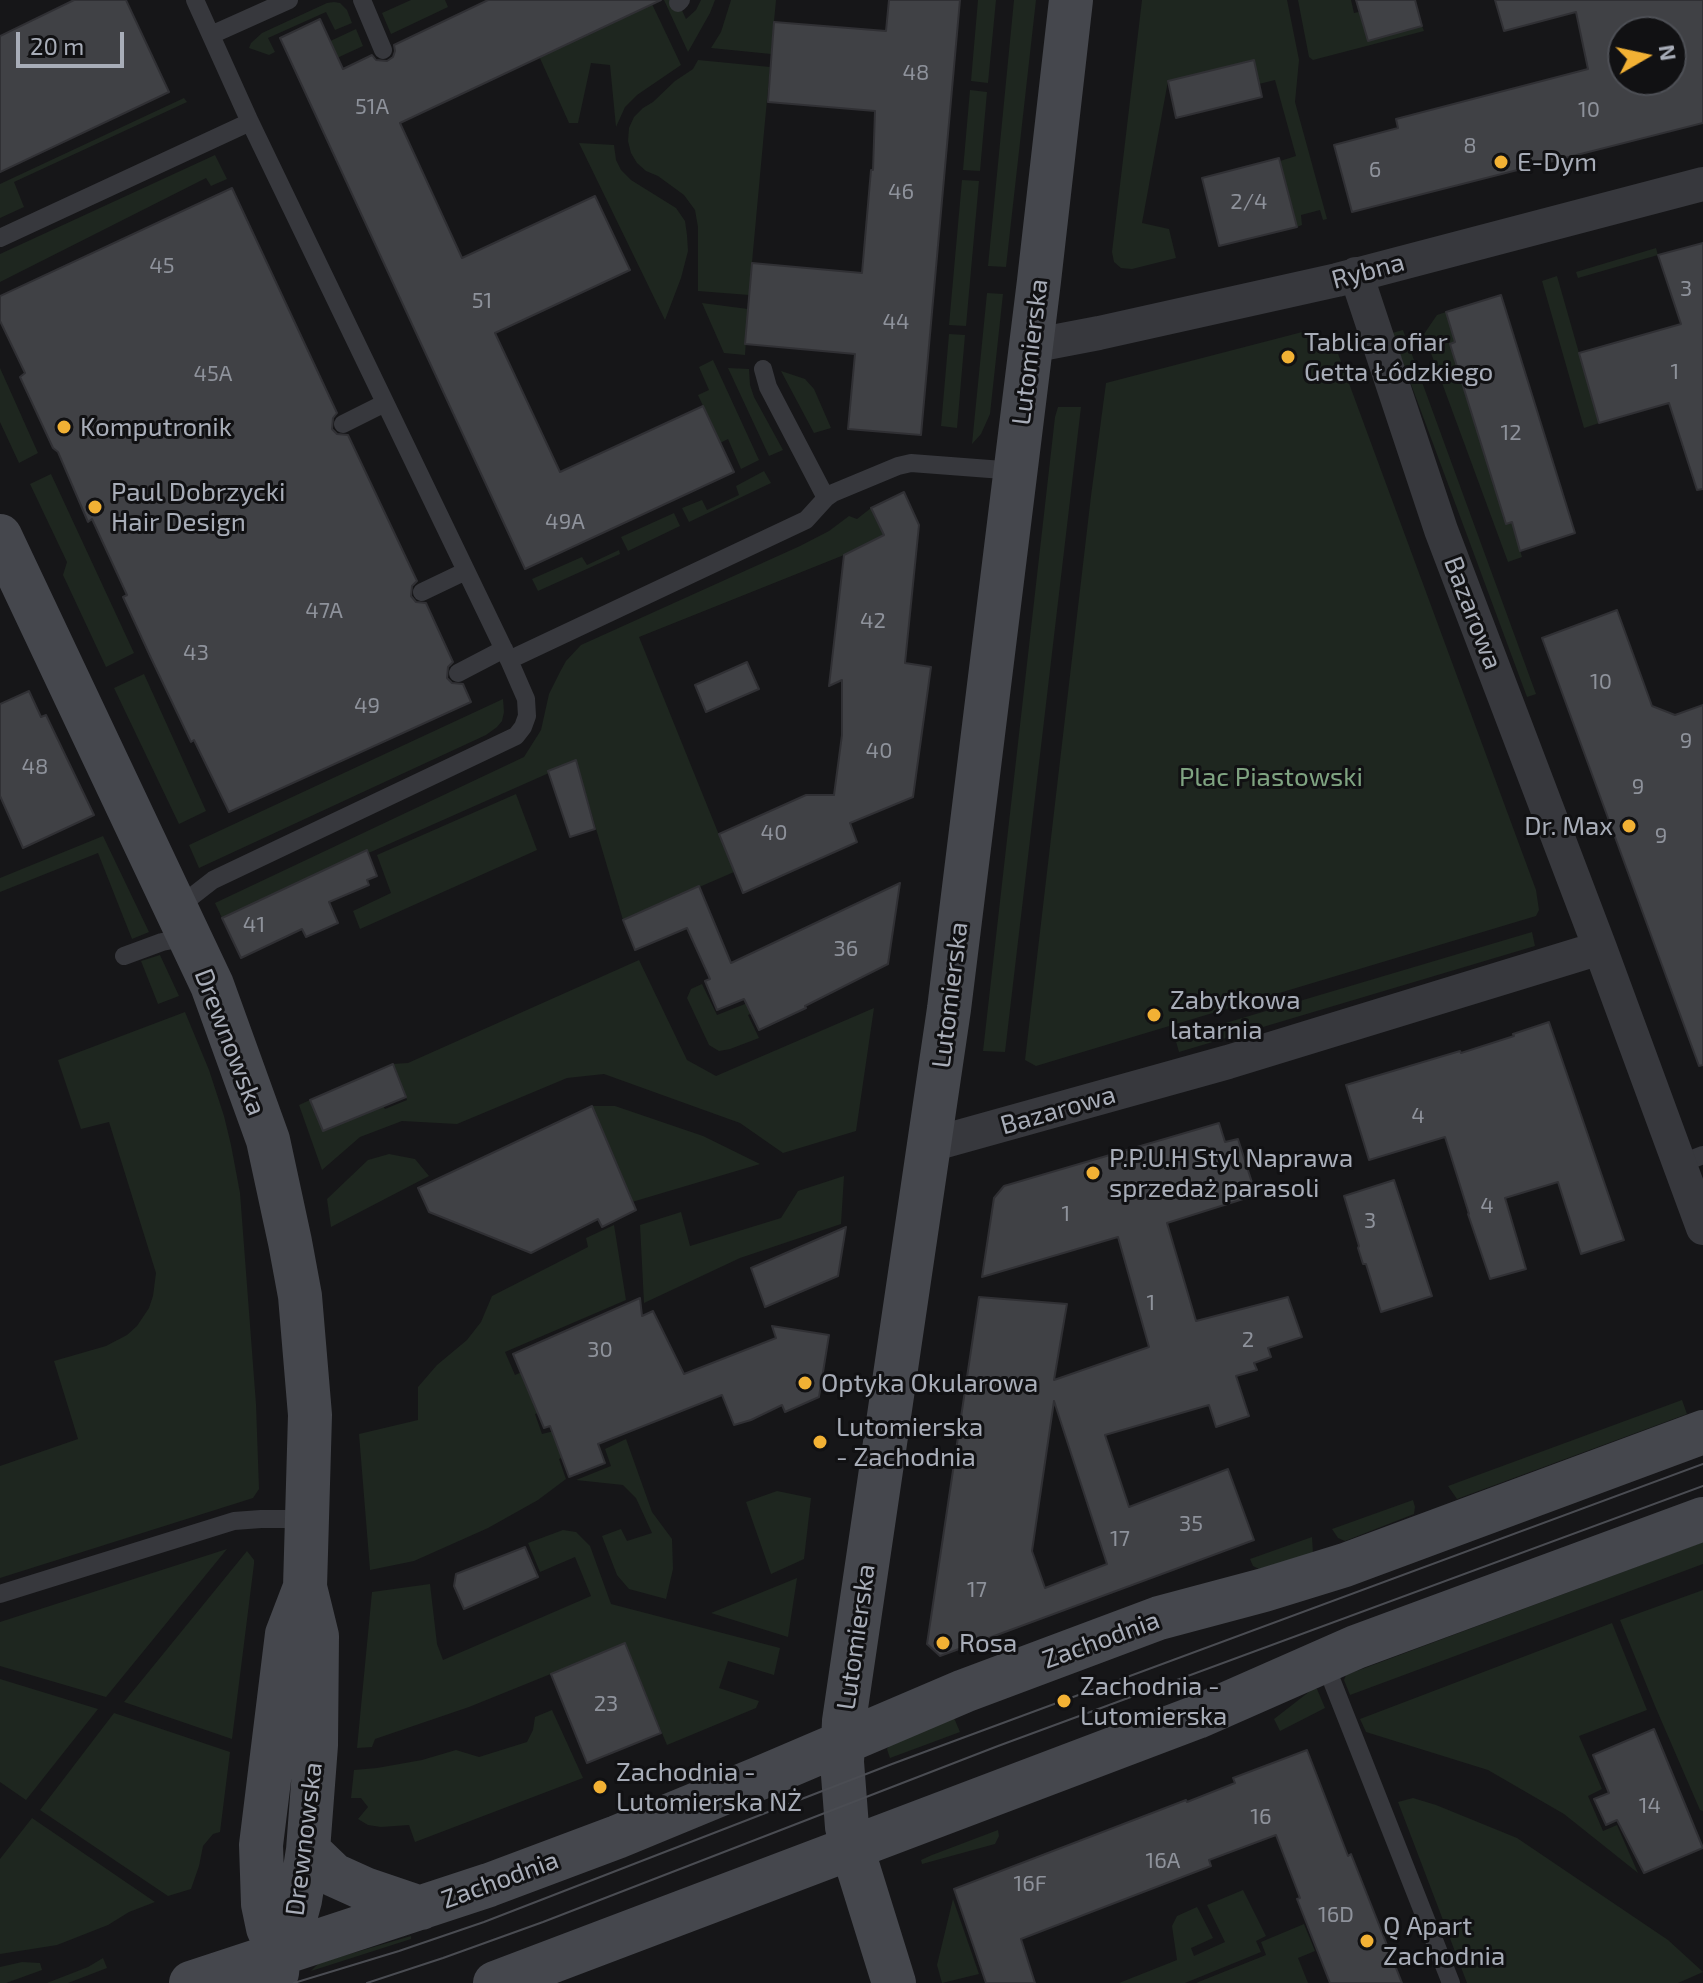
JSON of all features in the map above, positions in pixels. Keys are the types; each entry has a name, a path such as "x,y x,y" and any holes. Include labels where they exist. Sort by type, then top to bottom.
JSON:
{"main road":[{"name":"Lutomierska","path":"894,1983 852,1848 845,1805 842,1742 949,1009 1071,0"},
{"name":"Drewnowska","path":"0,536 212,985 268,1140 282,1200 300,1296 308,1381 310,1445 305,1587 317,1636 316,1745 308,1850 300,1900 277,1968"},
{"name":"Zachodnia","path":"191,1983 277,1968 421,1908 617,1837 964,1691 1159,1618 1277,1587 1345,1565 1703,1432"},
{"path":"495,1983 1197,1717 1324,1661 1436,1617 1703,1519"},
{"name":"Drewnowska","path":"277,1968 263,1904 261,1845 287,1634 305,1587"},
{"path":"308,1850 334,1875 421,1908"}],"street":[{"name":"Rybna","path":"1031,346 1356,274 1703,184"},
{"name":"Bazarowa","path":"1356,274 1441,530 1600,948 1692,1159 1703,1228"},
{"name":"Bazarowa","path":"930,1145 1228,1062 1600,948"}],"lane":[{"path":"124,956 162,942 183,925 186,901 213,880 516,736 527,716 526,699 506,655 250,122 195,0"},
{"path":"211,35 289,0"},
{"path":"362,0 383,50"},
{"path":"0,238 250,122"},
{"path":"763,369 768,387 826,498"},
{"path":"343,424 385,403"},
{"path":"458,673 506,655 806,520 826,498 898,466 911,463 1016,471"},
{"path":"422,592 466,571"},
{"path":"0,1594 234,1521 308,1519"},
{"path":"1324,1661 1451,1983"}],"green space":[{"path":"411,0 445,0 448,7 391,34 382,13"},
{"path":"664,0 677,0 686,19 701,0 715,0 688,52"},
{"path":"731,0 776,0 771,54 711,48 721,32"},
{"path":"978,0 996,0 988,83 971,81"},
{"path":"1014,0 1036,0 1006,267 988,266"},
{"path":"1142,0 1287,0 1299,60 1295,102 1327,219 1323,220 1320,210 1301,215 1302,225 1297,227 1280,161 1296,156 1275,80 1259,84 1253,60 1168,81 1142,223 1169,229 1176,258 1132,269 1121,268 1114,262 1112,252"},
{"path":"1298,0 1351,0 1354,13 1359,12 1368,41 1422,26 1424,31 1313,60 1309,57"},
{"path":"334,2 347,10 352,23 335,30 326,12 268,38 275,52 269,55 249,48 262,33"},
{"path":"652,4 681,65 637,95 625,107 616,127 610,65 591,63 578,123 569,123 539,56"},
{"path":"356,29 363,46 300,75 292,59"},
{"path":"698,60 770,67 749,295 698,291 695,210 684,195 637,163 628,141 634,117 693,69"},
{"path":"970,90 987,92 980,171 963,170"},
{"path":"184,98 187,102 14,182 24,207 0,218 0,184"},
{"path":"579,143 614,145 621,170 631,180 676,208 685,221 688,251 665,320"},
{"path":"215,155 227,179 211,186 206,178 0,282 0,254"},
{"path":"962,180 979,181 966,326 949,325"},
{"path":"1656,248 1658,255 1578,278 1576,272"},
{"path":"1557,276 1599,423 1584,428 1542,281"},
{"path":"987,293 1003,294 990,414 981,434 972,444"},
{"path":"702,303 748,309 745,355 724,353"},
{"path":"1446,312 1455,342 1450,344 1506,523 1512,522 1522,557 1508,562 1424,334 1437,315"},
{"name":"Plac Piastowski","path":"1310,330 1333,340 1536,890 1539,910 1536,916 1036,1066 1025,1060 1106,383"},
{"path":"1403,330 1536,694 1527,697 1392,333"},
{"path":"949,334 965,335 957,428 941,426"},
{"path":"713,360 759,460 741,469 728,439 720,443 698,395 709,390 699,367"},
{"path":"0,368 38,453 19,463 0,422"},
{"path":"728,368 749,369 754,397 783,450 769,456"},
{"path":"781,371 805,379 814,389 831,428 814,433"},
{"path":"1058,407 1081,407 1005,1052 983,1051 1055,417"},
{"path":"764,471 771,483 689,522 682,508 702,500 707,510 739,495 736,486"},
{"path":"51,474 134,653 106,667 63,575 67,562 30,484"},
{"path":"871,508 884,535 844,555 639,637 734,872 623,920 576,761 222,918 215,903 524,757 541,730 549,694 560,672 581,645 800,546 849,516 857,519"},
{"path":"674,513 680,526 628,551 621,537"},
{"path":"619,550 620,554 538,591 532,579 582,557 587,565"},
{"path":"144,674 206,811 179,824 114,688"},
{"path":"503,699 502,721 486,735 199,868 189,845"},
{"path":"516,794 537,850 360,929 353,911 391,893 377,855"},
{"path":"103,836 149,932 132,939 98,853 0,892 0,878"},
{"path":"1532,932 1535,946 1179,1052 1175,1038"},
{"path":"160,955 179,996 158,1004 141,961"},
{"path":"639,960 687,1060 716,1076 874,1008 856,1131 783,1153 740,1123 604,1074 567,1078 457,1124 402,1121 360,1137 322,1170 299,1105 310,1100 324,1131 383,1106 385,1109 407,1100 393,1064 408,1063"},
{"path":"702,984 717,1015 750,1002 814,985 748,1015 759,1038 719,1051 709,1045 687,998 691,989"},
{"path":"185,1012 224,1116 240,1193 256,1404 259,1489 253,1498 0,1578 0,1466 78,1439 54,1361 106,1346 127,1335 149,1308 156,1273 109,1122 81,1129 58,1060"},
{"path":"592,1106 615,1106 703,1136 760,1164 632,1202"},
{"path":"389,1154 415,1159 429,1176 331,1227 327,1199 368,1160"},
{"path":"844,1176 841,1224 740,1258 644,1303 640,1225 681,1212 690,1246 781,1218 798,1191"},
{"path":"614,1225 626,1300 505,1352 515,1375 542,1363 557,1407 535,1414 542,1434 558,1430 610,1438 559,1459 566,1479 538,1500 488,1528 414,1561 370,1570 359,1434 418,1420 418,1387 437,1365 467,1340 481,1322 492,1296 588,1247 586,1238"},
{"path":"1682,1400 1687,1414 1457,1499 1448,1486"},
{"path":"626,1439 652,1512 672,1539 673,1569 666,1599 629,1589 617,1575 602,1536 621,1529 627,1541 652,1533 636,1498 623,1485 576,1480 611,1466 605,1449"},
{"path":"777,1491 811,1498 804,1559 771,1574 746,1502"},
{"path":"1413,1500 1414,1514 1345,1541 1338,1538 1332,1529"},
{"path":"563,1530 576,1532 590,1546 611,1604 780,1648 774,1675 728,1661 719,1688 759,1701 756,1708 667,1745 625,1644 469,1707 375,1739 372,1747 357,1748 372,1592 430,1584 437,1644 443,1660 591,1596 575,1557 540,1572 528,1543"},
{"path":"1312,1537 1313,1553 1259,1569 1253,1566 1250,1559"},
{"path":"1703,1542 1703,1564 1350,1695 1344,1680 1346,1675"},
{"path":"227,1549 106,1697 0,1666 0,1622"},
{"path":"247,1551 254,1564 232,1739 124,1702"},
{"path":"797,1578 788,1637 711,1613"},
{"path":"1703,1590 1703,1811 1620,1620"},
{"path":"1612,1623 1647,1710 1579,1736 1602,1789 1588,1796 1603,1831 1617,1825 1638,1873 1564,1814 1488,1770 1366,1732 1360,1719"},
{"path":"0,1679 98,1709 26,1800 0,1782"},
{"path":"1314,1688 1325,1708 1280,1731 1274,1719"},
{"path":"552,1710 583,1778 415,1842 409,1825 381,1827 358,1819 368,1807 361,1798 351,1798 354,1770 422,1760 456,1750 479,1757 527,1742 535,1717"},
{"path":"114,1713 230,1752 220,1832 213,1834 203,1846 191,1889 168,1896 40,1810"},
{"path":"954,1718 960,1732 890,1758 889,1746"},
{"path":"1413,1798 1517,1838 1668,1940 1703,1972 1678,1983 1467,1983 1398,1802"},
{"path":"32,1818 155,1902 57,1945 0,1954 0,1859"},
{"path":"998,1830 995,1844 922,1864 921,1860 932,1855"},
{"path":"1243,1890 1266,1936 1256,1941 1261,1952 1185,1983 1119,1983 1177,1960 1172,1926 1177,1916 1197,1907 1213,1938 1191,1948 1194,1956 1225,1942 1207,1905"},
{"path":"953,1899 979,1974 942,1983 937,1965"},
{"path":"1304,1924 1315,1951 1298,1958 1308,1983 1196,1983 1266,1955 1261,1942"},
{"path":"411,1936 411,1939 311,1971 319,1963"},
{"path":"103,1958 107,1968 68,1983 47,1983 88,1967"},
{"path":"22,1962 40,1963 42,1970 0,1983 0,1967"}],"building":[{"path":"74,0 126,0 169,92 0,172 0,36"},
{"path":"488,0 661,0 400,123 462,258 595,196 630,270 495,333 560,472 703,406 734,472 525,569 280,38 320,19 343,69 372,55 376,60 387,61 393,57 394,45"},
{"path":"889,0 960,0 921,435 848,429 855,354 745,344 752,263 862,273 873,170 875,111 768,102 774,22 886,31"},
{"path":"1356,0 1415,0 1422,26 1368,41"},
{"path":"1495,0 1703,0 1703,123 1352,212 1334,145 1398,128 1396,119 1588,69 1576,12 1504,31"},
{"path":"1254,60 1262,97 1176,118 1168,81"},
{"path":"1279,158 1297,227 1219,246 1202,178"},
{"path":"232,188 337,413 332,429 337,434 348,435 417,581 412,586 411,596 416,602 426,603 453,662 448,667 447,678 452,683 463,684 471,702 229,812 194,740 191,742 123,597 127,595 92,519 88,522 58,452 53,448 20,377 25,373 0,321 0,296"},
{"path":"1703,243 1703,489 1697,490 1669,403 1599,423 1579,353 1681,324 1658,255"},
{"path":"1501,295 1575,533 1520,551 1512,522 1506,524 1450,344 1455,342 1446,312"},
{"path":"904,492 919,525 905,663 931,667 913,797 850,823 857,842 743,893 719,834 806,795 834,795 842,735 842,680 829,686 844,555 884,535 871,508"},
{"path":"1617,610 1652,706 1675,715 1703,705 1703,1065 1699,1066 1542,638"},
{"path":"747,662 759,689 706,712 695,685"},
{"path":"29,691 41,717 46,715 94,815 23,848 0,796 0,704"},
{"path":"576,760 595,829 570,837 548,771"},
{"path":"367,850 377,876 367,880 369,885 329,902 338,923 306,937 302,929 241,958 222,918"},
{"path":"900,883 888,964 759,1030 744,999 717,1010 705,981 710,979 687,928 635,950 623,920 699,886 731,963"},
{"path":"1549,1022 1624,1240 1581,1254 1558,1182 1505,1198 1526,1269 1490,1279 1445,1137 1369,1160 1346,1085 1461,1053"},
{"path":"393,1064 406,1097 323,1131 310,1100"},
{"path":"592,1106 636,1210 602,1227 598,1219 531,1253 429,1212 418,1188"},
{"path":"1219,1123 1225,1142 1238,1139 1256,1195 1167,1223 1196,1321 1288,1297 1302,1337 1268,1348 1271,1357 1254,1363 1257,1370 1236,1376 1249,1416 1216,1427 1209,1405 1105,1435 1129,1507 1228,1469 1254,1540 940,1656 927,1644 979,1297 1067,1304 1054,1380 1149,1347 1118,1237 982,1277 994,1198 1004,1186","holes":["1054,1401 1107,1564 1045,1588 1032,1551"]},
{"path":"1394,1180 1432,1296 1381,1312 1366,1264 1363,1264 1344,1196"},
{"path":"846,1227 838,1276 765,1307 751,1268"},
{"path":"640,1298 642,1316 653,1311 684,1374 776,1338 772,1326 829,1335 819,1397 785,1412 782,1405 734,1425 722,1395 598,1444 605,1463 569,1477 550,1426 544,1428 513,1354"},
{"path":"525,1547 538,1577 464,1609 454,1586 456,1574"},
{"path":"625,1643 661,1733 587,1763 551,1674"},
{"path":"1654,1729 1703,1848 1644,1873 1617,1820 1606,1825 1594,1799 1609,1793 1593,1755"},
{"path":"1307,1750 1402,1983 1330,1983 1276,1835 1209,1860 1211,1866 1021,1939 1035,1983 986,1983 954,1889 1187,1802 1235,1783 1233,1778"}],"tram line":[{"path":"294,1983 484,1922 892,1764 1703,1464"},
{"path":"367,1983 543,1922 998,1746 1703,1486"}],"place":[{"name":"E-Dym","path":"1501,162"},
{"name":"Tablica ofiar Getta Łódzkiego","path":"1288,357"},
{"name":"Komputronik","path":"64,427"},
{"name":"Paul Dobrzycki Hair Design","path":"95,507"},
{"name":"Dr. Max","path":"1629,826"},
{"name":"Zabytkowa latarnia","path":"1154,1015"},
{"name":"P.P.U.H Styl Naprawa sprzedaż parasoli","path":"1093,1173"},
{"name":"Optyka Okularowa","path":"805,1383"},
{"name":"Lutomierska - Zachodnia","path":"820,1442"},
{"name":"Rosa","path":"943,1643"},
{"name":"Zachodnia - Lutomierska","path":"1064,1701"},
{"name":"Zachodnia - Lutomierska NŻ","path":"600,1787"},
{"name":"Q Apart Zachodnia","path":"1367,1941"}]}
